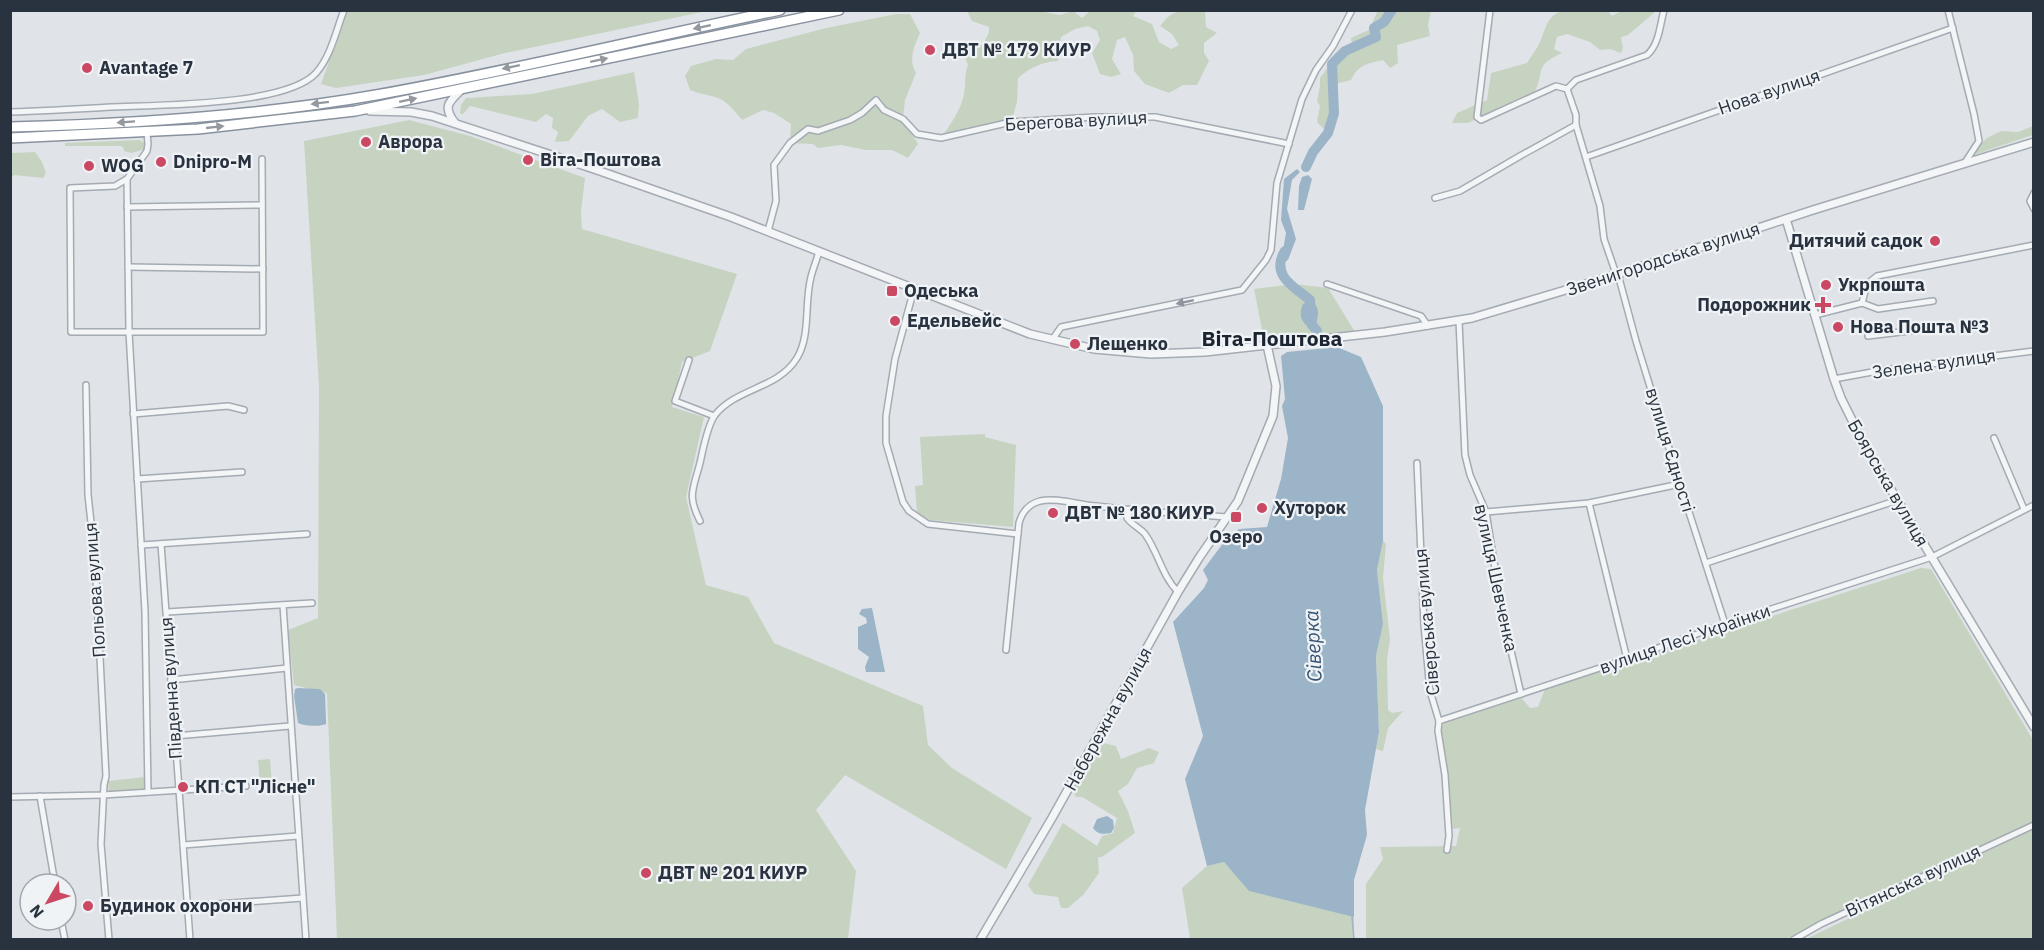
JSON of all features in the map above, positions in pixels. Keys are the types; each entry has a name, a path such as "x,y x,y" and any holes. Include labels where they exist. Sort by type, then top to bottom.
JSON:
{"highway":[{"path":"10,127 172,119 327,102 463,78 780,10"},
{"path":"10,138 147,133 234,126 355,111 838,10"}],"street":[{"path":"10,112 82,110 246,99 278,93 301,84 315,74 327,58 344,10"},
{"path":"1052,340 1061,327 1242,290 1266,260 1271,250 1275,188 1301,104 1316,70 1334,46 1352,10"},
{"path":"1490,10 1477,117 1481,120 1556,86 1567,89"},
{"path":"1567,89 1576,80 1647,55 1652,51 1656,45 1664,10"},
{"path":"1948,10 1979,141 1964,164"},
{"name":"Нова вулиця","path":"1586,157 1953,28"},
{"path":"455,123 448,114 447,107 462,89"},
{"path":"1567,89 1600,206 1604,239 1617,274"},
{"name":"Берегова вулиця","path":"768,231 776,201 774,165 780,155 790,143 808,129 818,131 850,120 876,100 884,110 903,119 917,134 941,138 1011,122 1094,117 1155,117 1289,144"},
{"name":"Звенигородська вулиця","path":"355,111 411,112 455,123 594,169 768,231 1015,328 1052,340 1112,352 1150,354 1205,352 1459,321 1617,274 2034,142"},
{"path":"1435,198 1460,191 1576,125"},
{"path":"147,133 147,151 126,179 116,186 70,188 71,332 262,333 262,159"},
{"name":"Південна вулиця","path":"126,179 131,385 145,612 148,792"},
{"path":"2034,193 2030,201 2034,209"},
{"path":"127,207 262,206"},
{"name":"Боярська вулиця","path":"1786,219 1834,379 1846,410 2034,728"},
{"path":"1862,303 1867,284 1877,276 2034,245"},
{"path":"700,520 692,496 714,416 737,397 773,380 791,366 798,356 806,325 811,275 819,251"},
{"path":"128,267 262,269"},
{"name":"вулиця Єдності","path":"1617,274 1725,624"},
{"path":"1328,284 1421,316 1428,326"},
{"path":"914,289 895,359 886,416 886,443 903,502 909,511 928,524 1018,534"},
{"path":"1815,315 1862,303 1878,309 1933,301"},
{"name":"вулиця Шевченка","path":"1459,321 1465,455 1470,475 1486,512 1502,612 1521,694"},
{"path":"1868,336 1942,327"},
{"name":"Набережна вулиця","path":"980,939 1036,845 1178,592 1241,494 1273,416 1276,386 1267,345"},
{"name":"Зелена вулиця","path":"1834,379 1883,370 2034,351"},
{"path":"689,360 675,401 714,416"},
{"name":"Польова вулиця","path":"86,385 88,495 97,589 106,776 101,844 109,939"},
{"path":"133,414 228,406 244,410"},
{"path":"1994,438 2024,509"},
{"name":"Сіверська вулиця","path":"1417,464 1424,625 1430,691 1439,721 1438,731 1446,785 1449,836 1447,850"},
{"path":"137,479 242,472"},
{"path":"1486,512 1589,503 1680,484"},
{"path":"1006,650 1018,534 1023,513 1030,506 1041,501 1052,500 1227,517"},
{"path":"1706,563 1898,500"},
{"path":"1589,503 1627,659"},
{"name":"вулиця Лесі Українки","path":"1439,721 1932,557 2034,505"},
{"path":"1130,509 1127,518 1131,524 1144,533 1170,582 1178,592"},
{"path":"141,545 307,534"},
{"name":"Південна вулиця","path":"161,544 190,939"},
{"path":"167,612 312,603"},
{"path":"283,605 306,939"},
{"path":"171,680 286,668"},
{"path":"175,736 290,726"},
{"path":"10,797 103,795 246,786"},
{"path":"40,796 53,872"},
{"name":"Вітянська вулиця","path":"1793,939 2034,825"},
{"path":"183,845 298,836"},
{"path":"188,906 303,898"}],"green space":[{"path":"1198,10 1205,11 1206,27 1217,33 1204,43 1204,53 1209,61 1197,85 1183,85 1169,93 1145,84 1134,71 1133,55 1125,37 1117,40 1112,59 1121,74 1111,77 1100,74 1092,53 1100,40 1097,31 1088,26 1075,29 1061,37 1058,61 1036,66 1018,78 1017,102 1011,122 941,138 963,100 968,65 962,50 967,44 983,45 989,32 989,27 972,21 967,11 1040,11 1060,15 1073,11 1082,18 1090,11 1136,11 1133,16 1152,24 1159,42 1171,49 1179,45 1172,34 1160,26 1174,13"},
{"path":"1378,10 1431,11 1428,25 1430,36 1397,45 1398,63 1390,68 1383,60 1372,63 1360,68 1351,80 1339,83 1330,92 1330,110 1324,129 1317,122 1320,106 1317,101 1320,78 1339,52 1352,44 1351,38 1369,30"},
{"path":"1607,10 1612,16 1621,11 1654,11 1654,13 1628,35 1621,37 1623,48 1621,53 1610,49 1600,50 1590,42 1567,34 1557,37 1554,49 1562,53 1544,65 1535,92 1468,123 1452,123 1457,113 1487,100 1491,73 1527,63 1539,45 1549,20 1556,14 1561,11"},
{"path":"347,11 707,11 505,53 424,75 336,88 321,84"},
{"path":"896,14 910,14 920,33 912,58 916,73 905,100 903,119 918,144 908,158 892,150 866,150 841,145 818,148 813,144 790,143 791,124 774,113 763,110 742,120 723,101 690,90 685,76 691,66 716,59 733,60 746,49 826,28"},
{"path":"634,72 639,104 638,118 620,122 602,109 588,116 569,141 555,142 558,132 552,128 553,118 546,114 536,122 470,106 463,114 460,114 461,105 466,98 532,94"},
{"path":"409,120 470,136 585,178 581,212 582,229 737,274 710,351 682,362 672,407 704,417 686,497 706,585 748,597 774,643 923,706 928,745 952,768 1032,818 1006,869 845,775 816,810 856,871 848,939 337,939 327,693 294,685 288,630 318,618 319,386 304,141"},
{"path":"2033,126 2033,135 1976,154 1974,151 1987,138 2001,131 2018,132"},
{"path":"139,140 145,143 146,149 131,153 124,151 120,146 65,146 65,143"},
{"path":"35,152 46,173 43,178 14,175 11,178 11,153"},
{"path":"1294,284 1328,288 1357,335 1264,340 1254,289"},
{"path":"985,434 985,437 1016,445 1013,527 930,520 917,513 915,486 923,485 920,437"},
{"path":"1383,541 1386,544 1383,578 1390,639 1387,660 1388,710 1392,713 1403,711 1388,728 1383,751 1376,749 1379,732 1376,656 1383,624 1377,570"},
{"path":"1921,568 1931,569 2033,740 2033,827 1785,939 1366,940 1366,884 1383,859 1380,847 1456,846 1460,828 1453,829 1440,731 1446,718 1520,696 1530,708 1538,707 1545,689"},
{"path":"1103,743 1116,746 1121,759 1149,748 1159,752 1154,763 1137,768 1128,784 1118,791 1135,833 1102,857 1098,857 1099,873 1084,894 1068,908 1061,908 1058,897 1034,894 1028,885 1063,823 1097,846 1102,836 1113,833 1117,818 1082,797 1076,797 1073,791"},
{"path":"270,759 272,784 260,785 258,760"},
{"path":"145,777 146,791 109,793 108,781"},
{"path":"2033,830 2033,939 1806,939"},
{"path":"1224,862 1250,891 1354,917 1354,939 1190,939 1182,888 1207,866"}],"water":[{"path":"1297,169 1300,172 1292,180 1287,209 1296,239 1288,260 1280,264 1277,262 1280,251 1283,250 1286,233 1281,220 1284,179"},
{"path":"1308,175 1312,179 1304,210 1298,210 1299,186 1302,177"},
{"path":"1310,300 1316,305 1318,313 1316,323 1308,327 1303,322 1301,314 1303,304"},
{"path":"1337,347 1361,357 1383,406 1383,541 1377,570 1383,624 1376,656 1379,732 1365,810 1367,835 1354,880 1354,917 1249,891 1224,862 1207,866 1185,779 1203,736 1173,622 1204,588 1208,580 1203,570 1224,542 1239,529 1267,527 1281,479 1288,438 1282,406 1285,399 1281,356 1287,352"},
{"path":"872,608 885,672 866,672 865,667 869,657 858,649 858,627 867,623 866,618 859,614 862,609"},
{"path":"295,689 320,689 325,694 326,724 312,726 298,723 294,696"},
{"path":"1107,816 1113,820 1114,828 1111,833 1097,832 1093,828 1097,819"}],"waterway":[{"name":"Сіверка","path":"1306,167 1313,152 1328,133 1334,113 1332,64 1345,51 1376,37 1374,28 1384,22 1392,10"},
{"name":"Сіверка","path":"1285,251 1281,259 1282,274 1291,285 1310,300 1312,325 1317,331"},
{"name":"Сіверка","path":"1352,916 1354,940"}],"place":[{"name":"ДВТ № 179 КИУР","path":"930,50"},
{"name":"Avantage 7","path":"87,68"},
{"name":"Аврора","path":"366,142"},
{"name":"Віта-Поштова","path":"528,160"},
{"name":"Dnipro-M","path":"161,162"},
{"name":"WOG","path":"89,166"},
{"name":"Дитячий садок","path":"1935,241"},
{"name":"Укрпошта","path":"1826,285"},
{"name":"Одеська","path":"892,291"},
{"name":"Подорожник","path":"1823,305"},
{"name":"Едельвейс","path":"895,321"},
{"name":"Нова Пошта №3","path":"1838,327"},
{"name":"Лещенко","path":"1075,344"},
{"name":"Хуторок","path":"1262,508"},
{"name":"ДВТ № 180 КИУР","path":"1053,513"},
{"name":"Озеро","path":"1236,517"},
{"name":"КП СТ \"Лісне\"","path":"183,787"},
{"name":"ДВТ № 201 КИУР","path":"646,873"},
{"name":"Будинок охорони","path":"88,906"}],"district":[{"name":"Віта-Поштова","path":"1272,339"}]}
